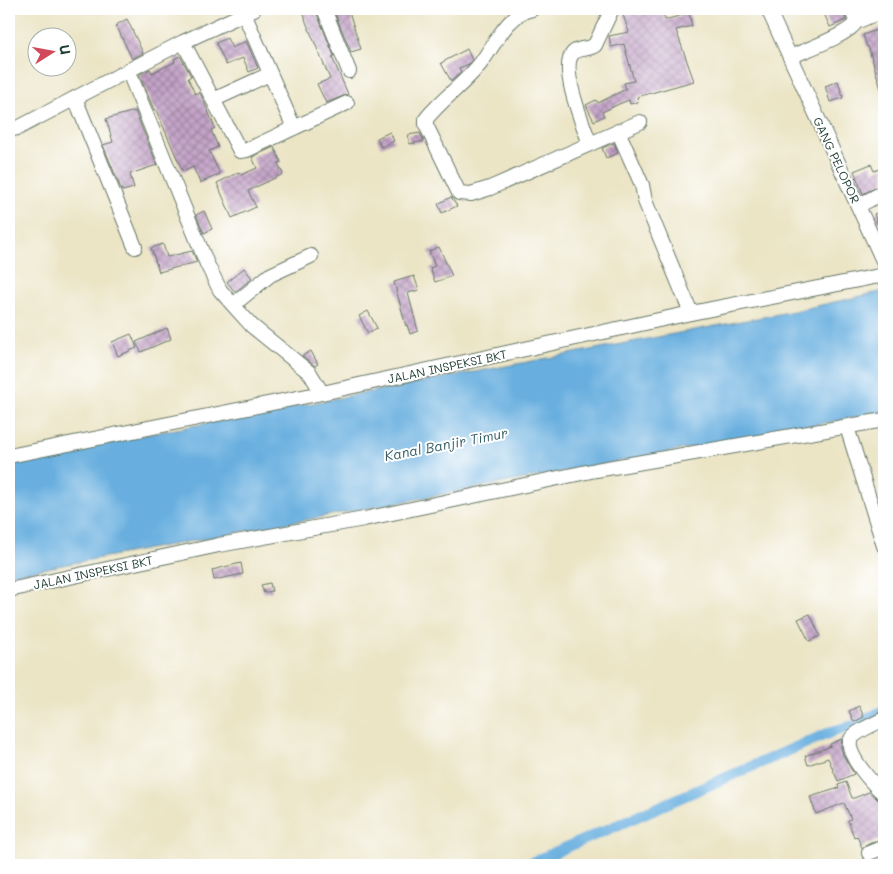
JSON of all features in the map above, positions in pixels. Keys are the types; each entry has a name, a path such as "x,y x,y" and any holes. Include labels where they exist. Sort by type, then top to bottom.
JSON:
{"street":[{"path":"324,9 349,72"},
{"path":"590,144 570,81 570,59 573,53 578,50 592,48 595,45 612,9"},
{"name":"GANG PELOPOR","path":"768,9 884,263"},
{"path":"9,130 18,128 247,10 270,74 294,128"},
{"path":"525,10 500,33 480,64 426,119 426,124 459,193 471,194 490,188 640,122"},
{"path":"790,57 853,28 856,14 884,10"},
{"path":"183,42 240,150 247,150 347,103"},
{"path":"128,70 207,264 220,290 252,326 310,373 322,393"},
{"path":"213,100 270,74"},
{"path":"75,98 135,247"},
{"path":"618,131 642,185 645,201 691,313"},
{"path":"858,206 884,192"},
{"path":"234,305 270,275 311,256"},
{"name":"JALAN INSPEKSI BKT","path":"9,456 322,393 691,313 884,275"},
{"name":"JALAN INSPEKSI BKT","path":"9,590 210,547 364,519 586,472 884,420"},
{"path":"847,426 884,546"},
{"path":"884,719 855,735 849,744 863,771 884,794"},
{"path":"869,853 884,847"}],"water":[{"name":"Kanal Banjir Timur","path":"884,291 884,412 9,575 9,461 794,311"}],"building":[{"path":"303,9 315,9 334,56 332,57 348,94 326,103 317,84 330,79 306,22"},
{"path":"333,9 348,9 361,49 351,52"},
{"path":"640,9 662,9 665,20 689,13 692,26 676,30 694,81 637,97 638,102 630,104 629,100 619,104 602,112 604,116 594,121 586,105 596,100 598,103 626,89 624,83 634,81 624,44 611,47 609,36 629,32 623,15"},
{"path":"822,9 843,9 846,20 830,27"},
{"path":"127,19 143,53 132,59 116,25"},
{"path":"884,27 884,92 882,92 863,35"},
{"path":"227,38 232,48 246,41 258,68 249,72 243,58 226,65 216,43"},
{"path":"467,49 472,60 469,64 459,68 461,72 451,81 441,63"},
{"path":"180,56 191,76 188,78 195,94 199,92 203,99 215,128 211,130 218,147 209,151 220,174 200,183 193,167 183,172 140,76 140,74 150,69 152,73 175,62 174,59"},
{"path":"838,81 843,98 830,102 825,86"},
{"path":"135,111 157,165 130,174 134,188 122,191 103,145 113,142 106,119"},
{"path":"390,132 394,141 381,147 377,138"},
{"path":"420,133 424,141 410,144 408,135"},
{"path":"614,143 618,153 606,158 602,148"},
{"path":"274,147 281,162 278,163 283,174 248,191 256,207 232,218 217,183 239,172 241,175 257,168 252,157"},
{"path":"871,164 874,171 884,167 884,183 863,194 854,171"},
{"path":"451,197 457,206 442,213 438,204"},
{"path":"884,210 884,220 877,223 874,214"},
{"path":"204,211 212,229 204,233 196,215"},
{"path":"163,244 167,257 192,251 197,262 159,272 151,248"},
{"path":"439,247 452,276 435,282 430,268 435,266 429,251"},
{"path":"244,268 252,278 235,292 227,282"},
{"path":"414,276 419,290 408,293 418,331 410,334 394,282"},
{"path":"368,311 377,328 368,333 359,316"},
{"path":"167,328 171,339 141,352 136,342"},
{"path":"131,334 137,348 118,356 112,342"},
{"path":"311,351 318,364 315,366 302,356"},
{"path":"241,563 243,574 214,580 212,570"},
{"path":"270,583 272,591 264,593 261,585"},
{"path":"810,614 820,636 809,641 798,619"},
{"path":"859,706 864,717 854,722 849,711"},
{"path":"842,739 843,755 854,774 838,781 828,758 808,765 805,756 831,746 830,744"},
{"path":"846,782 852,798 869,792 884,807 884,838 862,848 857,836 854,837 848,820 851,819 844,803 816,814 810,797 839,788 838,785"}],"waterway":[{"path":"526,865 831,732 856,725 884,710"}]}
